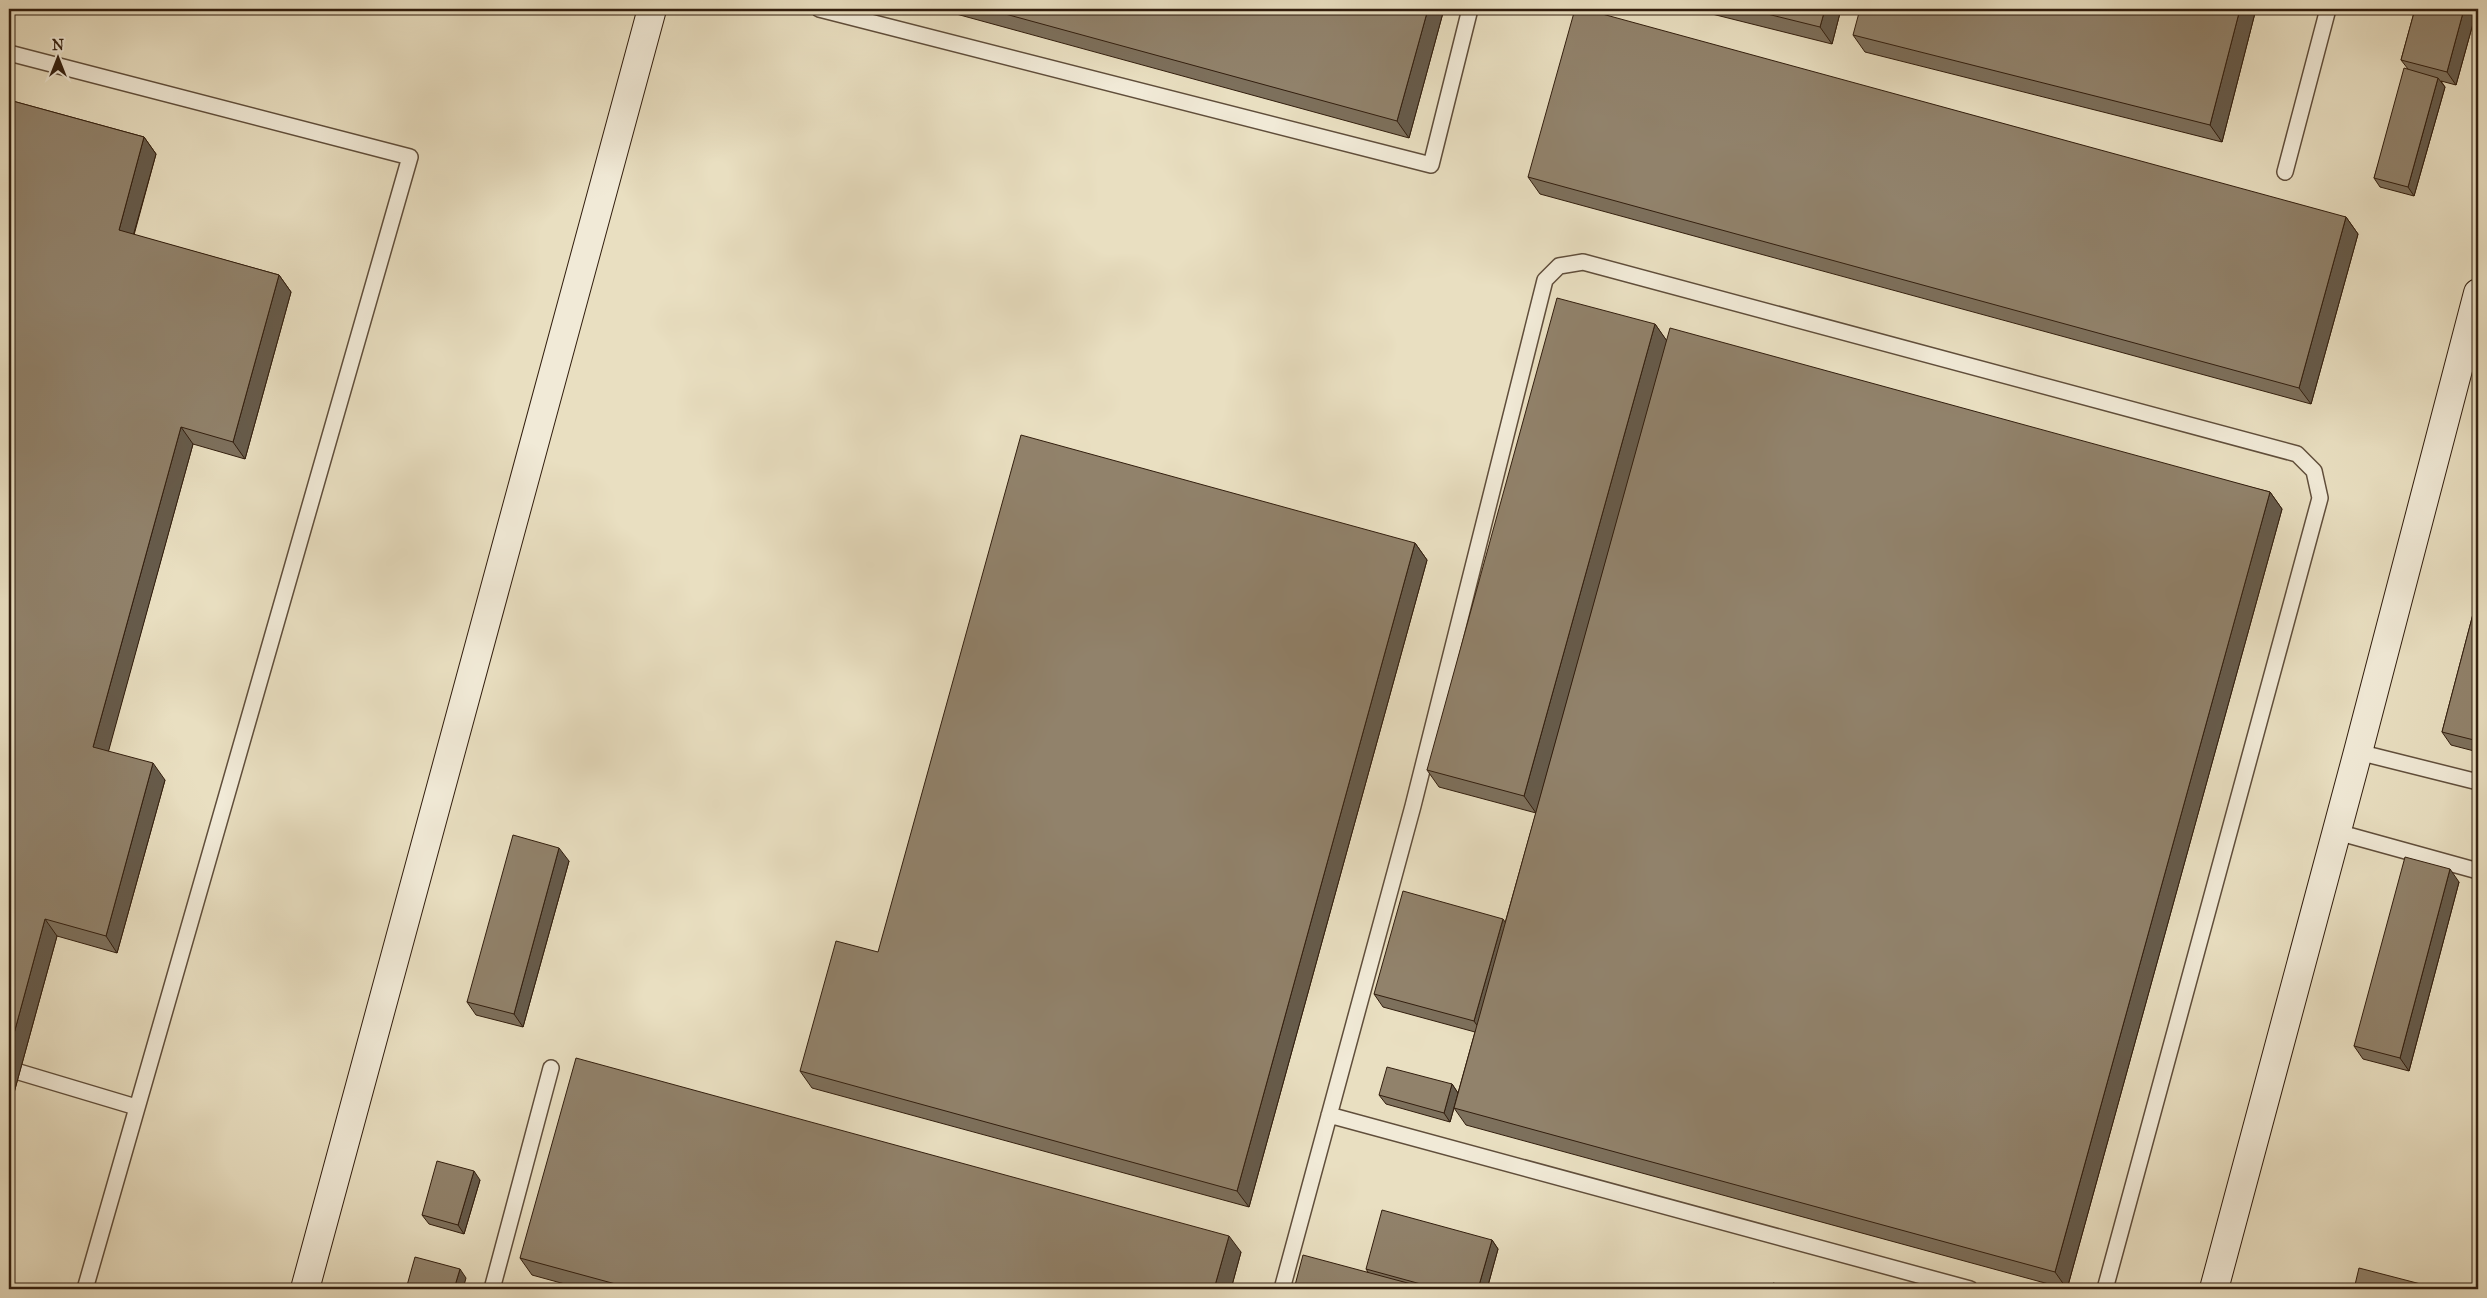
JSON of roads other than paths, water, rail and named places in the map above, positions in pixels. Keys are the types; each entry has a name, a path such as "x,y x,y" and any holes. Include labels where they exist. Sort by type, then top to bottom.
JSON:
{"street":[{"path":"305,1289 652,9"},
{"path":"2214,1289 2337,832 2478,293"}],"lane":[{"path":"819,9 1431,165 1470,9"},
{"path":"2285,172 2328,9"},
{"path":"9,53 410,156 136,1107 86,1289"},
{"path":"1282,1289 1413,806 1545,280 1559,266 1583,262 2297,454 2314,471 2320,498 2105,1289"},
{"path":"2358,752 2478,782"},
{"path":"2337,832 2478,870"},
{"path":"492,1289 551,1068"},
{"path":"9,1069 136,1107"},
{"path":"1329,1115 1970,1289"}]}
